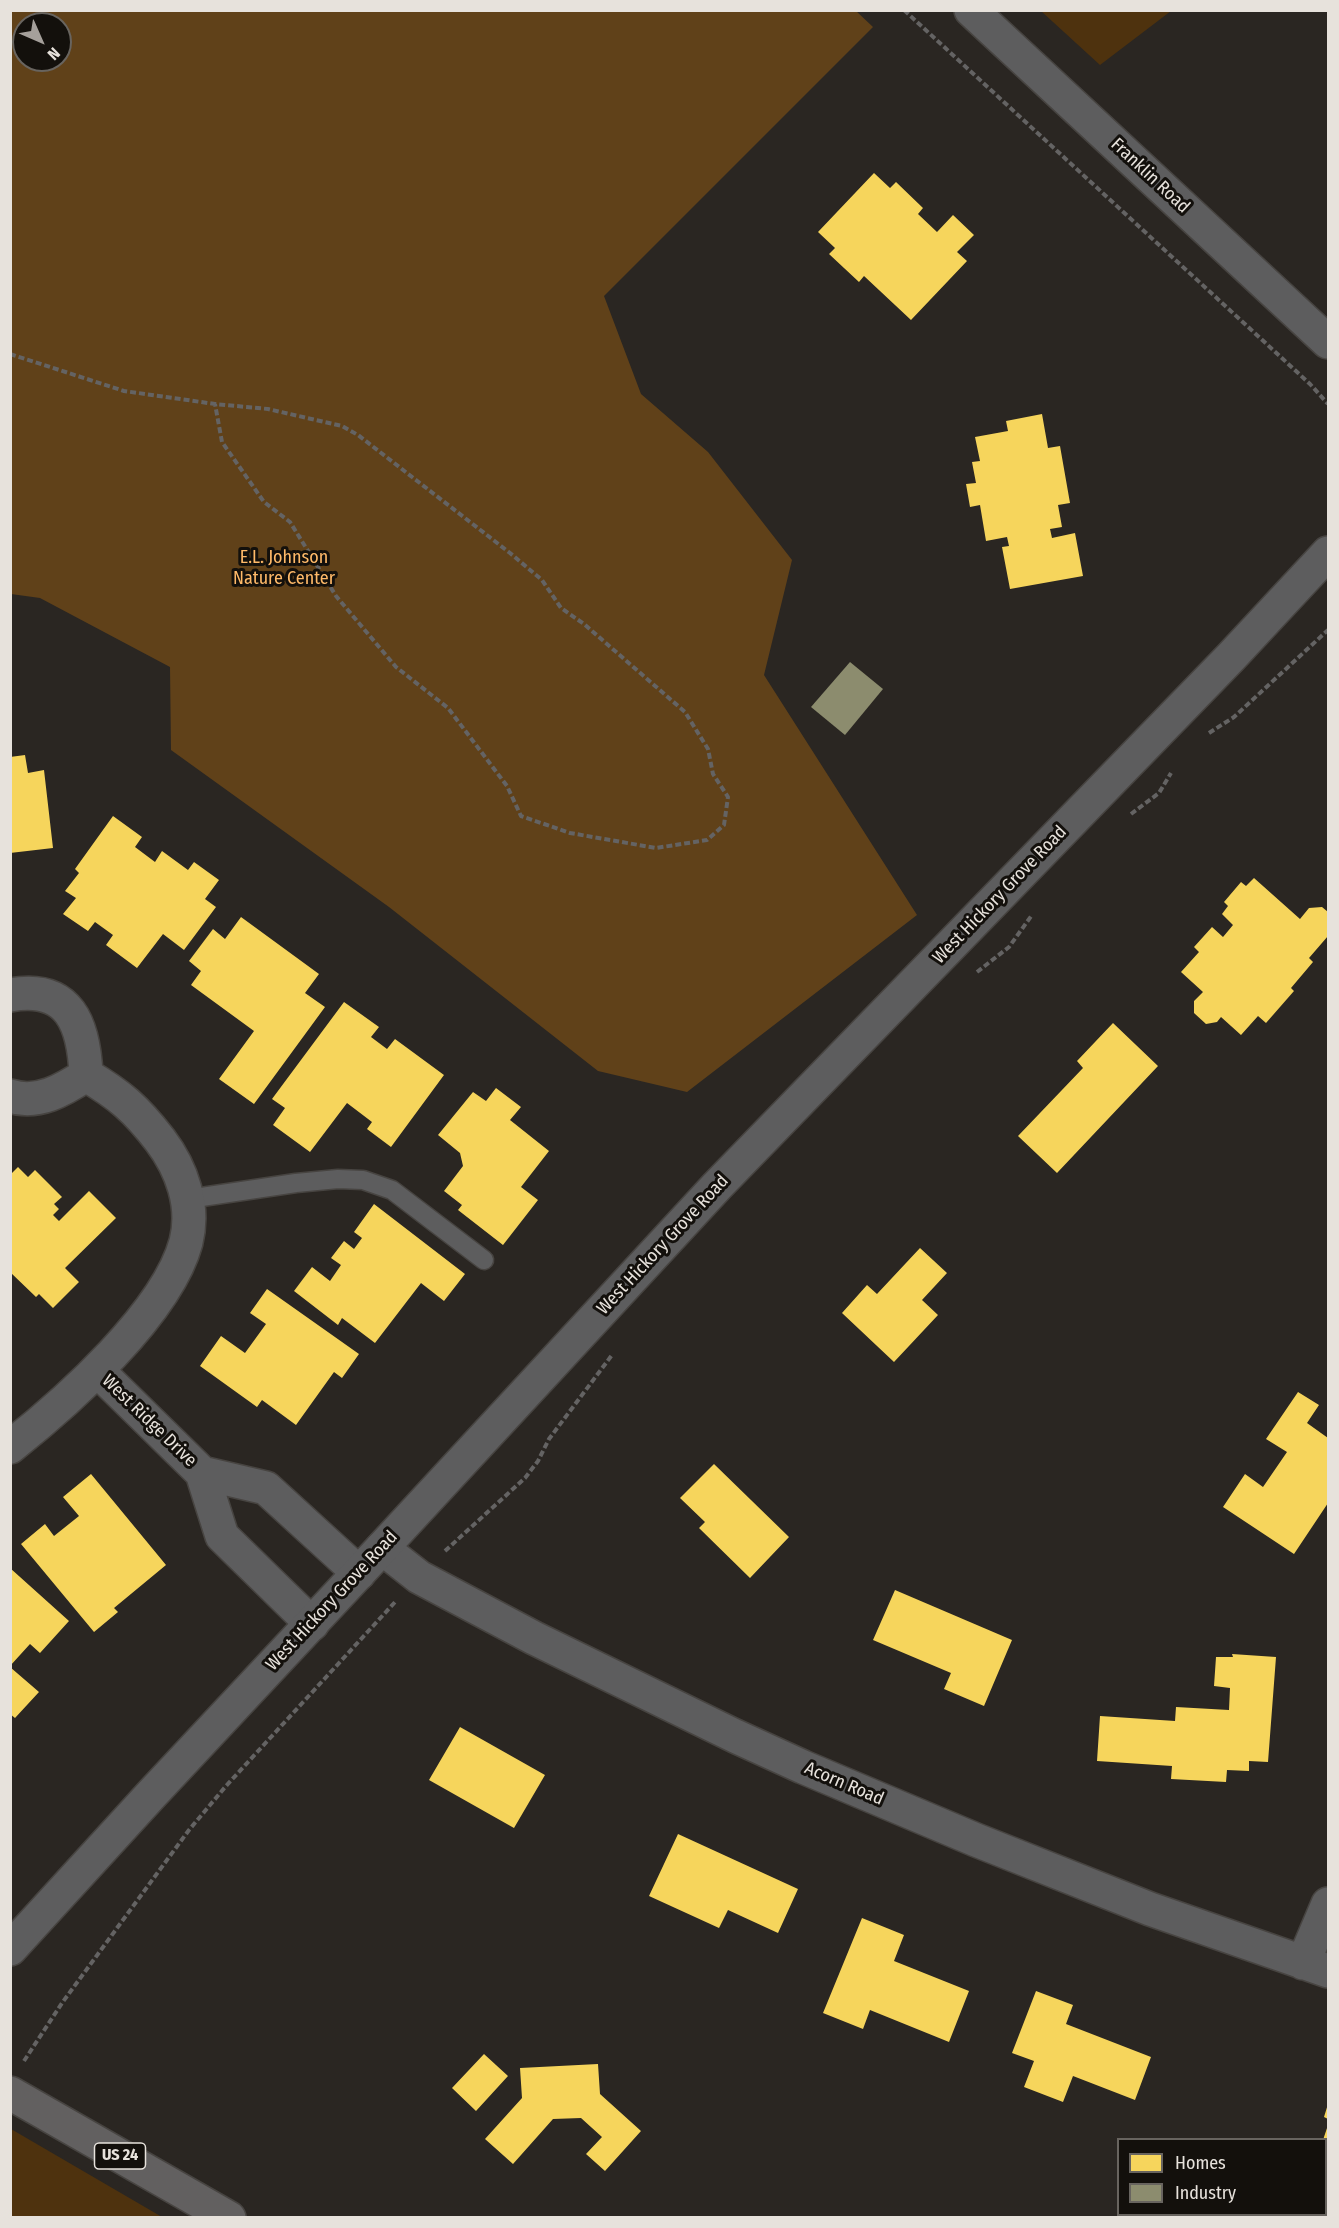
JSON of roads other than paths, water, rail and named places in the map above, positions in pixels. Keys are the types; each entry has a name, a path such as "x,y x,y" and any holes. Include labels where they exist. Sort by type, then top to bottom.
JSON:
{"highway":[{"name":"US 24","path":"10,2093 229,2217"}],"street":[{"name":"Franklin Road","path":"971,10 1329,342"},
{"name":"West Hickory Grove Road","path":"10,1949 717,1186 1231,657 1329,553"},
{"path":"10,995 28,992 46,995 63,1004 75,1018 82,1035 86,1075"},
{"path":"10,1096 19,1099 36,1099 69,1087 86,1075"},
{"path":"10,1447 43,1421 97,1370 133,1331 166,1287 178,1264 186,1241 189,1220 188,1199 181,1177 168,1151 142,1116 114,1091 86,1075"},
{"name":"West Ridge Drive","path":"97,1370 202,1473 222,1536 312,1624"},
{"name":"West Ridge Drive","path":"202,1473 266,1488 359,1573"},
{"name":"Acorn Road","path":"382,1548 419,1577 534,1638 735,1736 998,1849 1150,1909 1316,1967"},
{"path":"1316,1967 1329,1904"}],"lane":[{"path":"188,1199 296,1183 338,1179 363,1180 392,1190 484,1260"}],"park label":[{"name":"E.L. Johnson Nature Center","path":"284,568"}]}
